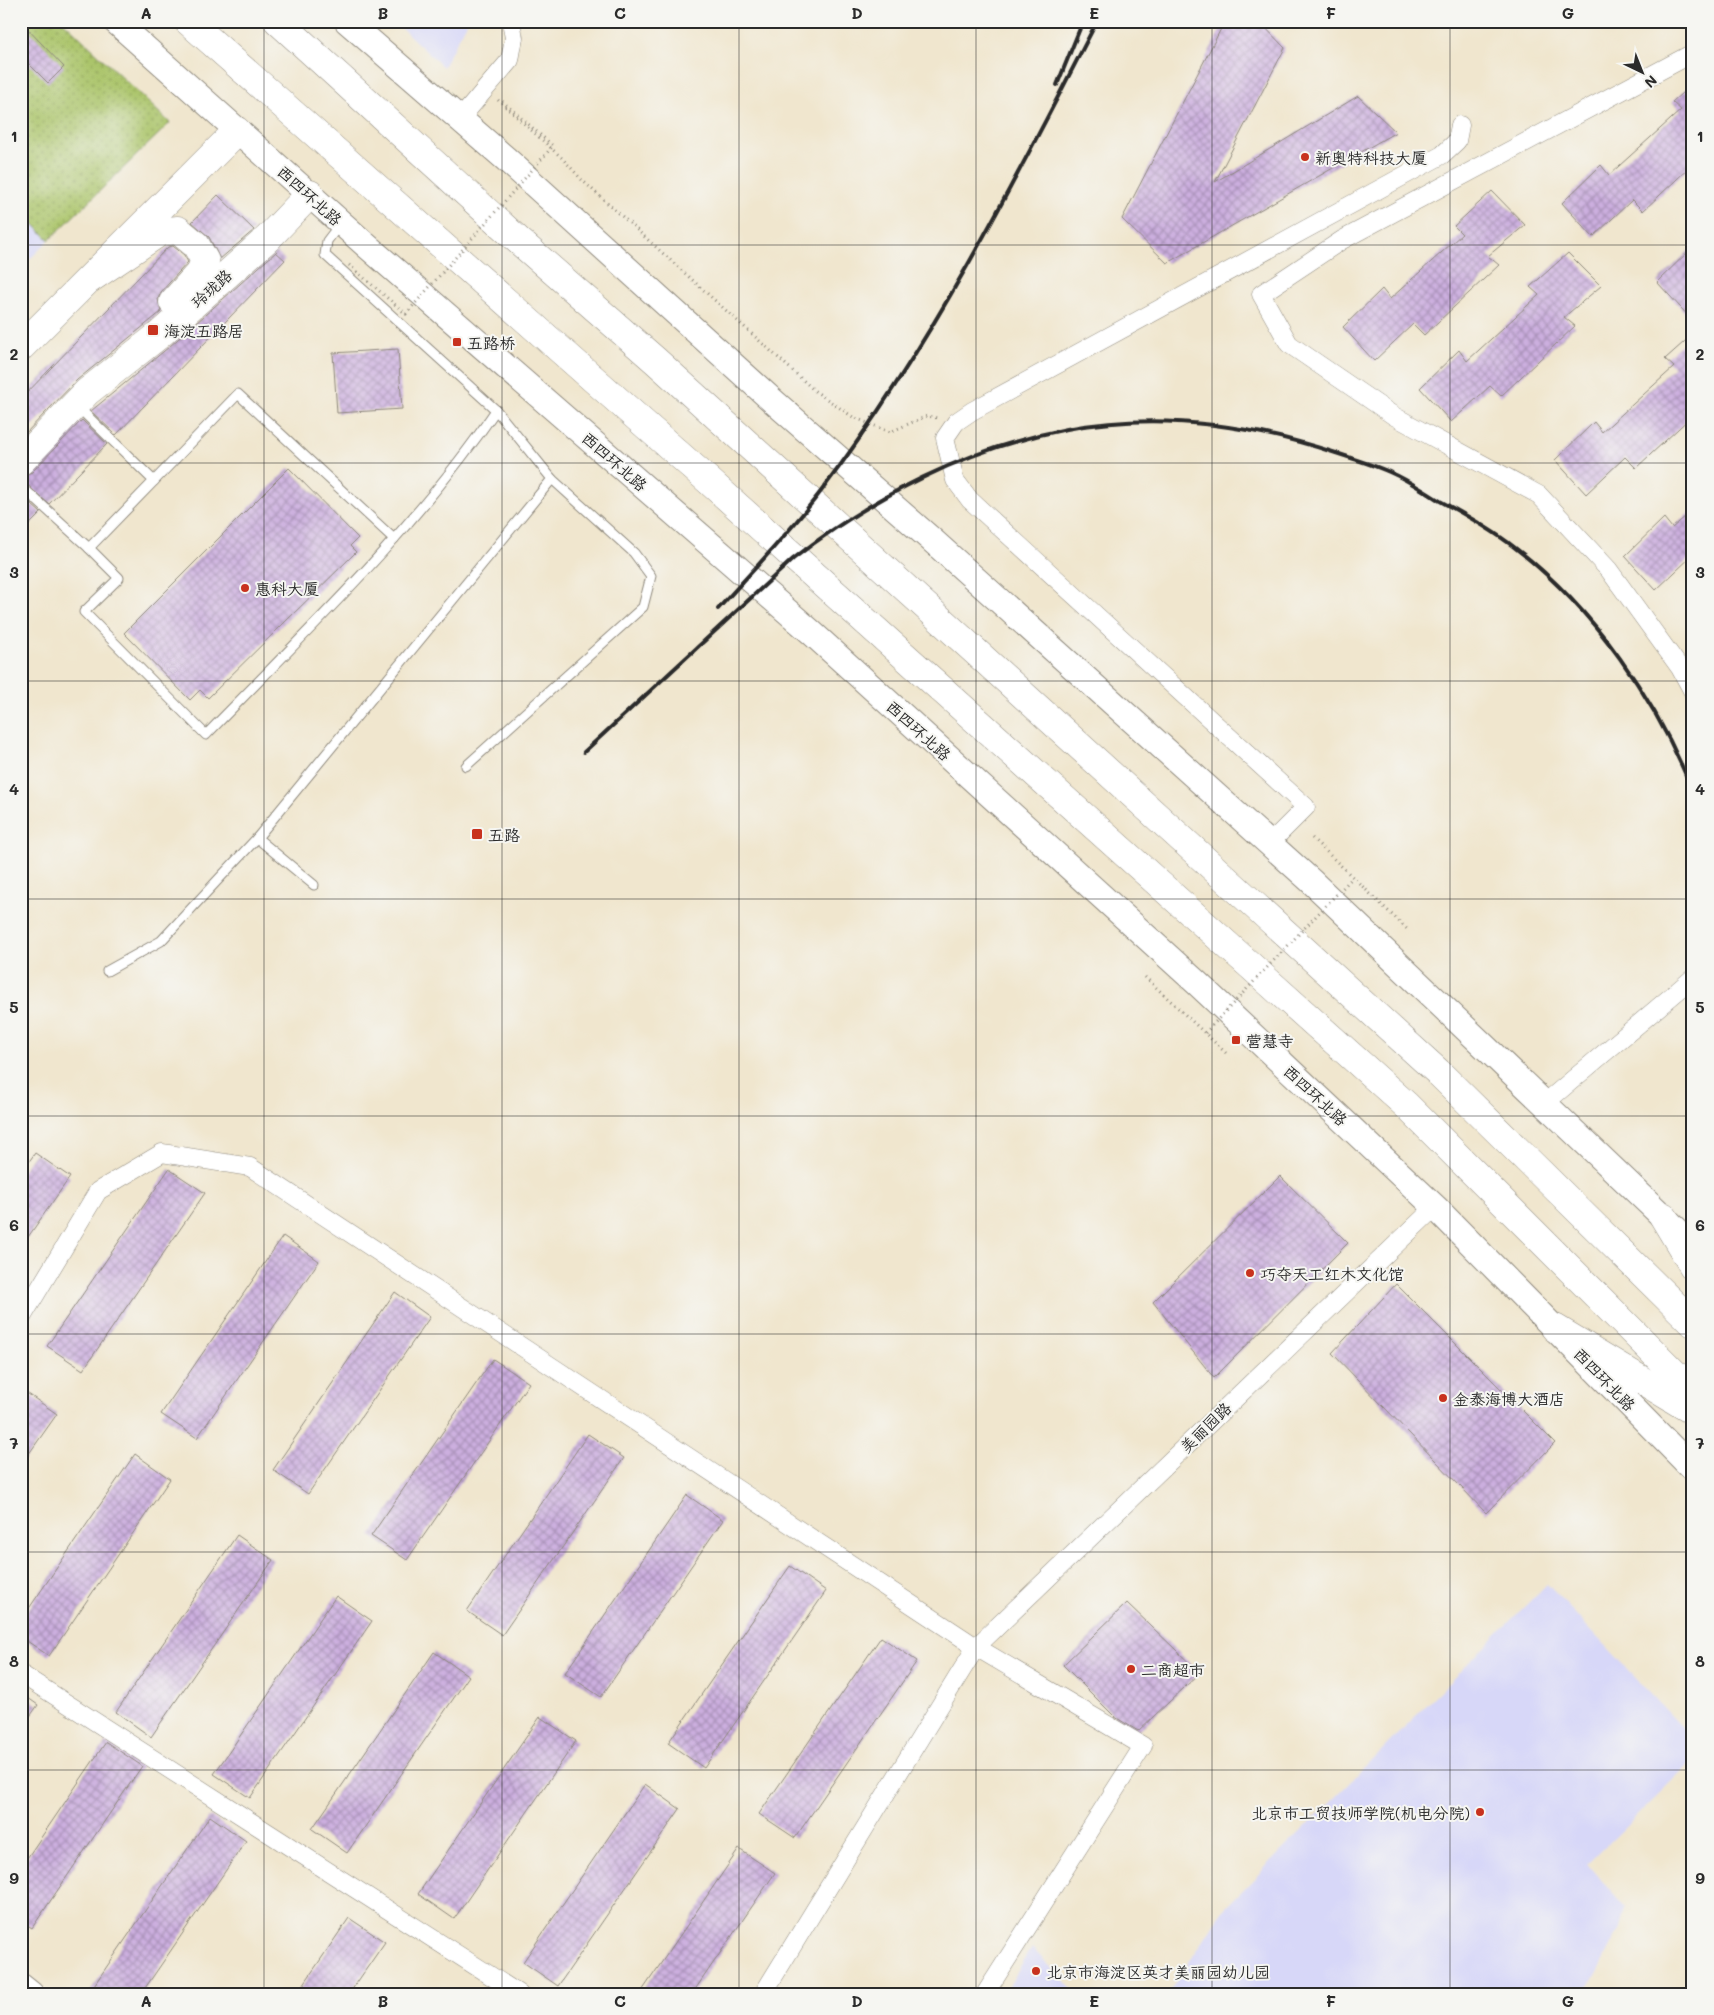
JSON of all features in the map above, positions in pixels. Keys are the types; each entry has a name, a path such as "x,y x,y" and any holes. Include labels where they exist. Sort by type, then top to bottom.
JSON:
{"main road":[{"path":"188,21 723,493 1406,1105 1693,1392"},
{"path":"278,21 519,241 656,361 1438,1072 1693,1323"},
{"path":"21,347 237,131"},
{"name":"玲珑路","path":"21,461 81,398 159,335 268,238 310,194"},
{"path":"81,398 200,272 205,261 196,245 178,230 160,232 90,279"},
{"path":"1664,1216 1693,1266"},
{"path":"1555,1328 1693,1411"}],"street":[{"name":"西四环北路","path":"115,21 237,131 812,632 1198,983 1435,1207 1693,1469"},
{"path":"347,21 460,118 1335,902 1664,1216 1693,1247"},
{"path":"460,118 510,60 514,38 511,21"},
{"path":"1693,53 1342,240 1261,294 1289,344 1394,416 1540,495 1609,570 1680,668 1693,692"},
{"path":"1269,844 1306,807 970,500 955,480 945,438 956,422 1442,155 1457,141 1460,125"},
{"path":"1544,1103 1693,978"},
{"path":"21,1318 98,1191 162,1153 250,1168 976,1647 1142,1746 985,1994"},
{"name":"美丽园路","path":"763,1994 976,1647 1435,1207"},
{"path":"21,1674 519,1994"},
{"path":"21,1986 30,1994"}],"lane":[{"path":"341,222 327,241 325,255 496,410 552,479 634,553 650,576 643,607 466,766"},
{"path":"88,548 238,394 394,539"},
{"path":"81,398 154,481"},
{"path":"21,486 118,578 84,612 206,735 394,539 469,450 496,410"},
{"path":"107,971 161,941 257,838 552,479"},
{"path":"257,838 314,885"}],"path":[{"path":"481,94 494,96 562,158 583,181 815,391 853,417 890,432 928,416 956,422"},
{"path":"349,265 406,314 553,146 502,102"},
{"path":"1312,838 1409,930"},
{"path":"1204,1033 1353,877"},
{"path":"1145,977 1227,1054"}],"shaded area":[{"path":"394,21 468,21 443,67"},
{"path":"21,212 49,240 21,268"},
{"name":"北京市工贸技师学院(机电分院)","path":"1547,1584 1693,1739 1693,1760 1588,1864 1625,1907 1620,1928 1585,1994 1169,1994 1222,1911"},
{"name":"北京市海淀区英才美丽园幼儿园","path":"1032,1948 1077,1994 1004,1994"}],"green space":[{"path":"21,21 63,21 170,123 49,240 21,212"}],"building":[{"name":"新奥特科技大厦","path":"1225,21 1259,21 1285,48 1215,182 1358,96 1396,132 1167,263 1122,219"},
{"path":"21,22 64,67 48,83 21,56"},
{"path":"1693,83 1693,164 1643,211 1632,200 1593,237 1562,203 1601,165 1609,175 1681,110 1672,102"},
{"path":"1492,191 1525,225 1488,256 1499,265 1424,335 1413,324 1374,361 1343,327 1382,289 1390,299 1462,234 1454,226"},
{"path":"218,195 254,230 220,259 209,237 192,222"},
{"path":"173,246 184,255 188,262 161,292 158,299 161,312 77,380 21,438 21,399 168,247"},
{"path":"1693,247 1693,321 1657,282"},
{"path":"276,252 285,260 116,435 91,411 169,347"},
{"path":"1568,253 1601,286 1564,317 1575,326 1501,396 1490,386 1451,422 1420,388 1459,350 1467,361 1539,295 1530,287"},
{"path":"1693,334 1693,415 1636,468 1625,457 1586,494 1555,460 1594,422 1602,432 1674,367 1665,359"},
{"path":"398,349 402,409 337,413 333,353"},
{"path":"82,420 107,444 49,504 21,480 21,476 32,472"},
{"name":"惠科大厦","path":"289,468 358,538 350,546 356,552 208,698 200,690 190,700 124,633"},
{"path":"21,495 41,513 21,533"},
{"path":"1693,510 1693,555 1656,590 1625,556 1664,518 1672,528"},
{"path":"35,1153 70,1177 21,1247 21,1173"},
{"path":"169,1169 205,1193 83,1370 47,1346"},
{"name":"巧夺天工红木文化馆","path":"1280,1176 1348,1243 1214,1378 1153,1302"},
{"path":"283,1236 319,1261 197,1438 161,1414"},
{"name":"金泰海博大酒店","path":"1396,1284 1555,1443 1486,1513 1332,1353"},
{"path":"395,1292 430,1317 308,1494 273,1470"},
{"path":"493,1359 529,1383 407,1560 371,1536"},
{"path":"21,1389 57,1414 21,1465"},
{"path":"588,1434 624,1458 502,1635 467,1611"},
{"path":"135,1454 170,1479 49,1656 21,1637 21,1620"},
{"path":"687,1495 723,1520 601,1697 565,1673"},
{"path":"237,1535 273,1560 151,1737 116,1712"},
{"path":"790,1566 826,1591 704,1768 668,1743"},
{"path":"336,1596 372,1621 250,1798 214,1774"},
{"name":"二商超市","path":"1127,1603 1200,1673 1138,1731 1115,1717 1063,1665"},
{"path":"881,1637 917,1661 795,1838 759,1814"},
{"path":"434,1652 469,1676 347,1853 312,1829"},
{"path":"21,1693 38,1705 21,1729"},
{"path":"540,1717 576,1741 454,1919 418,1894"},
{"path":"106,1742 142,1766 32,1928 21,1921 21,1867"},
{"path":"645,1784 680,1809 558,1986 523,1962"},
{"path":"210,1816 246,1841 141,1994 88,1994"},
{"path":"739,1849 775,1873 692,1994 640,1994"},
{"path":"349,1918 385,1942 349,1994 297,1994"}],"railway":[{"path":"1057,85 1083,21"},
{"path":"718,609 810,506 862,435 900,378 970,262 1097,21"},
{"path":"584,752 793,559 823,536 888,496 957,462 1030,437 1101,424 1169,421 1236,428 1270,435 1303,443 1375,466 1391,472 1478,522 1505,540 1571,598 1620,658 1661,723 1693,792"}],"place":[{"name":"新奥特科技大厦","path":"1305,157"},
{"name":"海淀五路居","path":"153,330"},
{"name":"五路桥","path":"457,342"},
{"name":"惠科大厦","path":"245,588"},
{"name":"五路","path":"477,834"},
{"name":"营慧寺","path":"1236,1040"},
{"name":"巧夺天工红木文化馆","path":"1250,1273"},
{"name":"金泰海博大酒店","path":"1443,1398"},
{"name":"二商超市","path":"1131,1669"},
{"name":"北京市工贸技师学院(机电分院)","path":"1480,1812"},
{"name":"北京市海淀区英才美丽园幼儿园","path":"1036,1971"}]}
